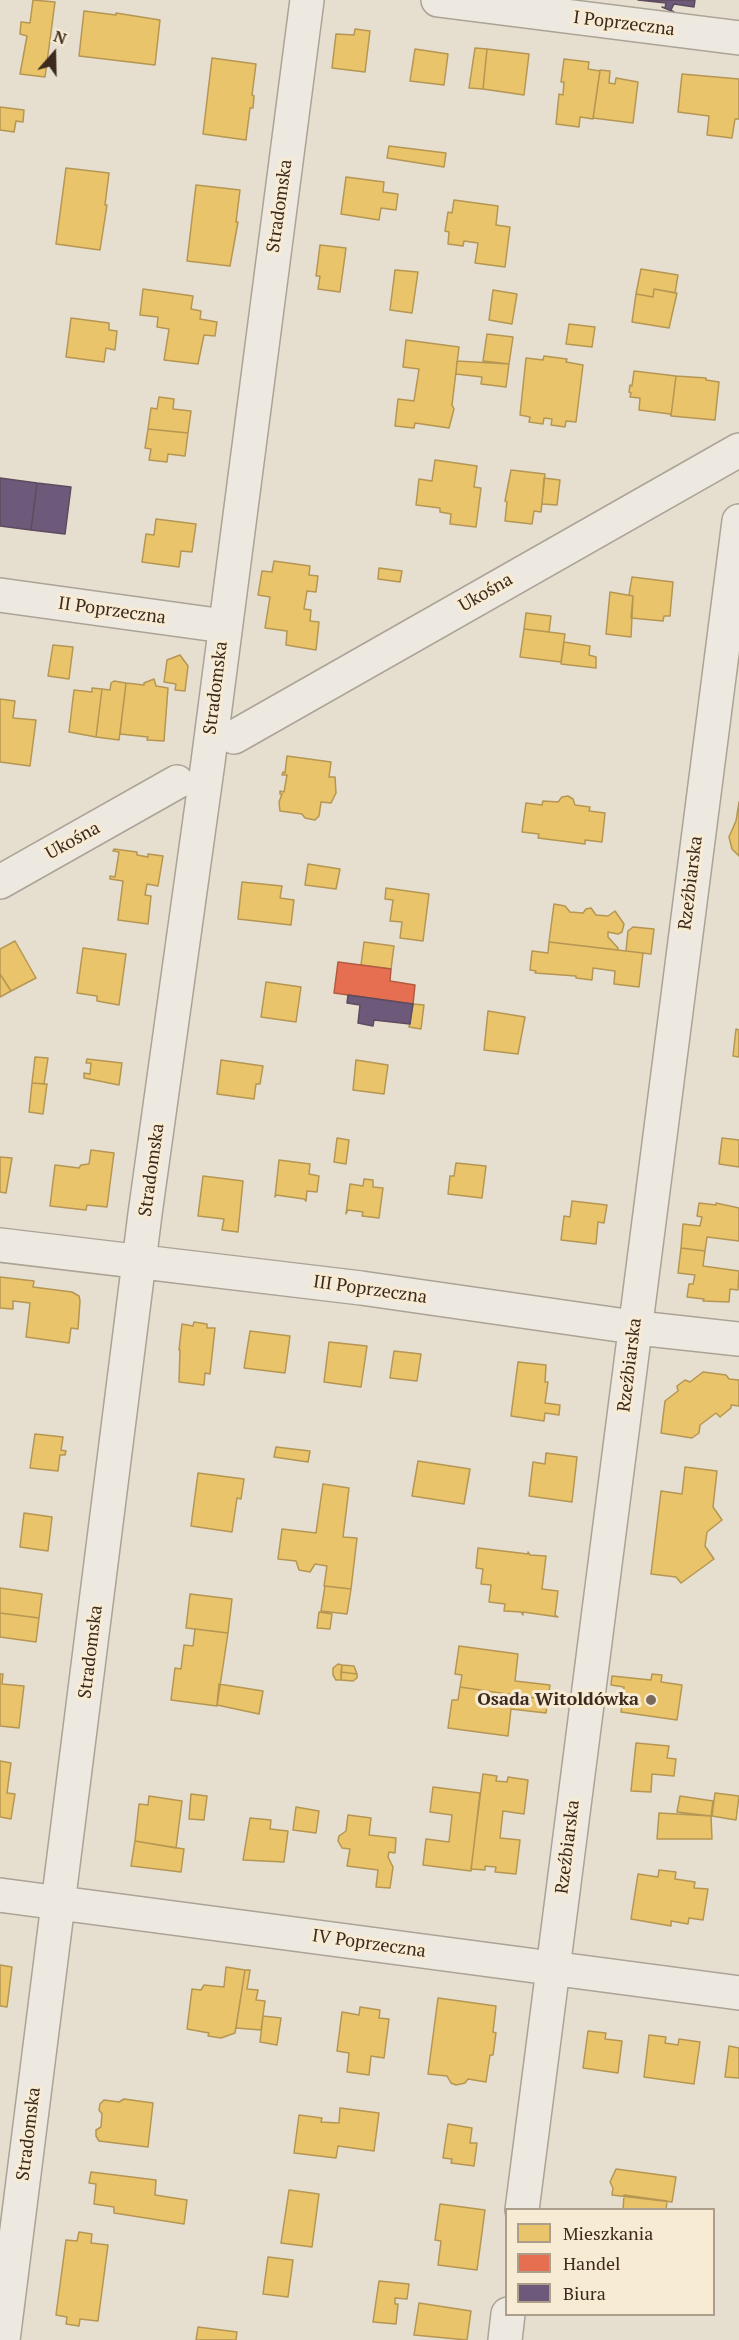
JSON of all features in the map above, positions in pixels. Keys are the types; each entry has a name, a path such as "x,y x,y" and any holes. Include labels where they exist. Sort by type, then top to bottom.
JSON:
{"street":[{"name":"Stradomska","path":"3,2340 147,1202 208,762 307,0"},
{"name":"I Poprzeczna","path":"438,0 739,38"},
{"name":"Ukośna","path":"234,737 739,450"},
{"name":"Rzeźbiarska","path":"522,2208 634,1327 728,690 739,521"},
{"name":"II Poprzeczna","path":"0,596 224,626"},
{"name":"Ukośna","path":"0,882 177,782"},
{"name":"III Poprzeczna","path":"0,1245 361,1288 739,1340"},
{"name":"IV Poprzeczna","path":"0,1895 739,1993"},
{"path":"505,2340 508,2316"}],"building: Mieszkania":[{"path":"33,0 55,2 45,77 20,74 27,36 20,34 21,22 30,23"},
{"path":"84,11 160,20 155,65 79,56"},
{"path":"355,29 370,31 365,72 332,68 336,34 354,35"},
{"path":"475,48 487,49 483,89 469,88"},
{"path":"415,49 448,54 444,85 410,81"},
{"path":"487,49 529,54 524,95 483,89"},
{"path":"212,58 256,64 252,95 254,96 253,108 250,108 246,140 203,134"},
{"path":"564,59 589,62 588,69 600,71 593,119 580,117 579,127 556,124 559,94 563,95 564,82 561,82"},
{"path":"600,70 610,71 609,83 615,84 616,78 638,82 633,123 593,118"},
{"path":"682,74 739,79 739,119 735,119 732,138 707,135 709,116 678,112"},
{"path":"0,107 24,110 23,122 16,121 14,132 0,130"},
{"path":"389,146 446,153 444,167 387,158"},
{"path":"66,168 109,173 100,250 56,244"},
{"path":"346,177 384,182 383,192 398,194 396,210 381,208 379,220 341,214"},
{"path":"196,185 240,190 236,222 238,222 230,266 187,261"},
{"path":"454,200 498,206 496,225 510,227 505,267 475,263 478,243 464,241 463,246 448,244 449,232 445,231 448,212 452,213"},
{"path":"320,245 346,248 340,292 318,289 320,276 316,276"},
{"path":"641,269 678,275 675,293 654,289 653,297 636,294"},
{"path":"395,270 418,272 412,313 390,310"},
{"path":"143,289 193,296 191,309 201,311 200,319 217,322 215,336 204,335 198,364 164,360 169,329 157,327 158,317 140,315"},
{"path":"654,289 677,293 669,328 632,322 636,294 653,297"},
{"path":"493,290 517,294 512,324 489,320"},
{"path":"71,318 109,323 109,330 117,331 115,350 106,348 104,362 66,357"},
{"path":"569,324 595,327 592,347 566,344"},
{"path":"487,334 513,337 509,364 483,361"},
{"path":"406,340 459,347 452,405 454,409 449,428 415,423 414,428 395,426 398,399 414,401 419,369 403,367"},
{"path":"544,356 567,359 566,362 583,365 576,422 566,421 565,427 551,425 552,419 544,418 543,424 529,422 530,417 520,415 526,358 543,360"},
{"path":"457,361 509,364 506,387 481,384 482,377 456,374"},
{"path":"634,371 676,376 671,416 639,410 640,398 630,397 629,392"},
{"path":"676,376 706,378 706,380 719,382 715,420 671,416"},
{"path":"159,397 174,399 173,409 191,411 188,433 148,429 151,408 157,409"},
{"path":"148,429 188,433 185,456 168,454 167,462 149,460 151,449 145,448"},
{"path":"435,460 477,466 474,487 481,488 476,527 450,524 451,514 440,512 440,508 416,505 419,479 432,481"},
{"path":"511,470 545,474 541,512 534,511 532,524 505,521 507,502 505,501"},
{"path":"544,478 560,480 557,505 542,504"},
{"path":"156,519 196,524 192,552 181,551 179,567 142,562 146,534 154,535"},
{"path":"274,561 310,566 309,575 318,576 316,592 307,591 304,609 311,610 310,621 319,622 316,650 286,645 287,631 265,628 270,597 258,595 262,571 272,572"},
{"path":"379,568 402,571 400,582 378,579"},
{"path":"632,577 673,582 670,616 664,616 663,621 631,618 633,596 629,595"},
{"path":"610,592 633,596 631,637 606,634"},
{"path":"526,613 551,616 549,632 524,629"},
{"path":"524,629 565,634 561,662 520,657"},
{"path":"564,642 590,646 589,655 596,657 596,668 561,664"},
{"path":"53,645 73,647 69,679 48,676"},
{"path":"180,655 188,666 185,691 175,690 176,684 164,682 167,660"},
{"path":"154,679 156,686 168,688 164,741 120,734 126,683 144,685"},
{"path":"114,681 126,683 119,740 96,737 102,689 110,690 111,683"},
{"path":"92,688 102,689 96,737 69,732 74,690 92,692"},
{"path":"0,699 15,701 13,718 36,720 30,766 0,762"},
{"path":"287,756 331,762 329,777 335,777 336,793 331,803 321,802 319,816 315,820 305,818 302,814 280,811 279,802 282,794 280,791 284,792 287,775 282,775 283,772 285,773"},
{"path":"568,796 573,799 575,805 590,807 589,811 605,813 602,842 585,840 585,844 538,838 539,834 522,832 526,803 542,805 543,801 558,802 562,797"},
{"path":"739,802 739,856 732,849 729,837 736,821"},
{"path":"114,849 137,852 137,855 148,857 148,854 163,856 158,886 147,884 145,895 151,896 148,924 118,920 123,881 110,879 110,876 115,877 119,852 113,851"},
{"path":"308,864 340,869 336,889 305,885"},
{"path":"242,882 282,886 280,898 294,900 291,925 238,919"},
{"path":"386,888 429,894 423,941 400,938 402,922 390,921 393,900 385,899"},
{"path":"554,904 565,906 570,912 583,913 586,909 591,908 596,915 608,916 615,911 624,924 622,932 618,934 608,932 608,937 618,950 549,942"},
{"path":"633,927 654,929 651,954 626,951 628,931"},
{"path":"15,941 36,978 11,991 0,974 0,949"},
{"path":"364,942 394,946 391,969 361,965"},
{"path":"549,942 643,953 639,987 614,984 615,971 593,968 592,980 576,978 576,976 535,973 536,971 530,970 532,951 548,953"},
{"path":"83,948 126,954 119,1005 97,1001 97,996 77,993"},
{"path":"0,974 11,991 0,997"},
{"path":"266,982 301,987 296,1022 261,1017"},
{"path":"413,1004 424,1005 421,1029 409,1027"},
{"path":"488,1011 525,1017 518,1054 484,1050"},
{"path":"736,1029 739,1030 739,1057 733,1056"},
{"path":"35,1057 48,1058 44,1084 32,1083"},
{"path":"87,1059 122,1063 119,1085 84,1078 84,1073 90,1074 91,1063 86,1063"},
{"path":"221,1060 263,1066 260,1084 256,1084 254,1099 217,1094"},
{"path":"356,1060 388,1065 384,1094 353,1090"},
{"path":"32,1083 47,1084 43,1114 29,1112"},
{"path":"337,1138 349,1140 346,1164 334,1162"},
{"path":"722,1138 739,1140 739,1167 719,1164"},
{"path":"91,1150 114,1153 107,1207 87,1205 86,1210 50,1206 55,1165 79,1168 81,1165 89,1164"},
{"path":"0,1157 12,1158 6,1193 0,1192"},
{"path":"279,1160 310,1164 309,1174 319,1176 317,1192 307,1191 306,1201 276,1195 275,1197"},
{"path":"456,1163 486,1166 482,1198 448,1194 450,1176 454,1176"},
{"path":"203,1176 243,1181 238,1232 222,1230 224,1219 198,1216"},
{"path":"364,1179 373,1180 373,1187 383,1188 379,1218 362,1216 363,1212 348,1210 346,1214 350,1184 363,1186"},
{"path":"572,1201 607,1205 604,1223 598,1222 596,1244 561,1240 564,1216 570,1217"},
{"path":"699,1203 716,1205 716,1203 739,1208 739,1241 707,1237 705,1251 681,1248 683,1224 700,1226 702,1217 697,1216"},
{"path":"681,1248 705,1251 703,1266 739,1271 738,1290 730,1289 729,1302 703,1301 704,1299 687,1297 689,1284 693,1284 695,1275 678,1273"},
{"path":"0,1277 34,1281 33,1287 72,1292 79,1296 78,1329 71,1328 69,1343 26,1337 30,1303 13,1301 13,1309 0,1308"},
{"path":"194,1322 207,1324 207,1328 215,1328 210,1374 205,1373 204,1385 179,1382 182,1324 193,1326"},
{"path":"250,1331 290,1336 285,1373 244,1368"},
{"path":"329,1342 367,1346 361,1387 324,1382"},
{"path":"394,1351 421,1354 417,1381 390,1378"},
{"path":"518,1362 546,1365 545,1382 548,1382 545,1403 560,1405 559,1415 545,1413 544,1421 511,1416"},
{"path":"703,1372 726,1375 729,1379 739,1380 739,1406 731,1405 731,1408 720,1417 716,1413 700,1425 699,1433 692,1438 661,1433 665,1401 678,1391 677,1386 685,1380 690,1382"},
{"path":"35,1434 63,1437 61,1450 66,1451 65,1455 60,1455 58,1471 30,1468"},
{"path":"276,1447 310,1451 308,1462 274,1457"},
{"path":"546,1453 577,1457 572,1502 529,1496 533,1462 545,1464"},
{"path":"418,1461 470,1469 464,1504 412,1496"},
{"path":"685,1467 717,1471 713,1507 722,1520 707,1532 705,1546 714,1559 681,1583 676,1577 651,1574 661,1491 682,1494"},
{"path":"198,1473 244,1479 241,1499 237,1498 232,1532 191,1526"},
{"path":"323,1484 349,1488 343,1537 357,1538 351,1589 324,1586 327,1566 315,1564 310,1572 299,1570 296,1561 278,1559 282,1529 316,1533"},
{"path":"24,1513 52,1517 48,1551 20,1547"},
{"path":"478,1548 528,1554 528,1552 530,1555 546,1556 542,1589 558,1591 555,1615 558,1617 523,1612 523,1615 521,1612 504,1611 505,1604 489,1602 491,1585 481,1584 483,1569 476,1568"},
{"path":"325,1586 351,1589 347,1614 321,1611"},
{"path":"0,1588 42,1594 39,1618 0,1613"},
{"path":"190,1594 232,1599 228,1633 186,1628"},
{"path":"319,1612 332,1614 330,1629 317,1628"},
{"path":"0,1613 39,1618 36,1642 0,1637"},
{"path":"195,1629 228,1633 217,1706 171,1700 175,1668 181,1669 184,1645 193,1646"},
{"path":"459,1646 518,1654 515,1681 550,1685 548,1700 460,1687 462,1675 455,1674"},
{"path":"338,1664 342,1665 341,1680 336,1680 333,1675 333,1668"},
{"path":"342,1665 354,1666 357,1674 341,1672"},
{"path":"341,1672 357,1674 357,1678 353,1681 341,1680"},
{"path":"0,1674 3,1674 2,1684 24,1686 19,1728 0,1726"},
{"name":"Osada Witoldówka","path":"652,1674 662,1675 661,1682 682,1685 677,1720 621,1712 624,1687 611,1685 612,1676 651,1680"},
{"path":"219,1684 263,1691 259,1714 217,1705"},
{"path":"460,1687 548,1700 546,1713 511,1709 508,1736 448,1728 452,1700 458,1700"},
{"path":"636,1743 669,1746 667,1758 676,1759 674,1776 652,1774 651,1792 631,1791"},
{"path":"0,1761 11,1763 7,1793 15,1794 11,1819 0,1817"},
{"path":"483,1774 497,1776 496,1781 507,1782 508,1777 528,1780 524,1814 503,1811 500,1838 520,1840 516,1874 495,1872 496,1867 485,1866 485,1870 471,1869"},
{"path":"433,1787 480,1793 471,1871 423,1865 426,1839 449,1842 452,1815 430,1812"},
{"path":"715,1793 739,1796 736,1820 712,1816"},
{"path":"191,1794 207,1796 204,1820 189,1819"},
{"path":"149,1796 182,1801 176,1848 135,1841 139,1804 148,1805"},
{"path":"680,1796 713,1801 711,1816 677,1812"},
{"path":"296,1807 319,1811 316,1833 293,1830"},
{"path":"659,1813 711,1816 712,1839 657,1839"},
{"path":"348,1815 371,1818 369,1835 396,1838 395,1853 389,1852 388,1857 393,1867 390,1888 376,1887 378,1870 347,1866 350,1849 342,1848 338,1841 339,1836 346,1831"},
{"path":"250,1818 271,1820 270,1829 288,1831 284,1862 243,1860"},
{"path":"135,1841 184,1849 181,1872 131,1866"},
{"path":"659,1870 676,1872 675,1879 695,1882 694,1888 708,1889 703,1920 689,1918 688,1924 671,1921 671,1926 631,1919 638,1874 658,1877"},
{"path":"0,1965 12,1967 7,2007 0,2006"},
{"path":"226,1967 245,1970 235,2033 221,2038 187,2029 192,1989 201,1990 204,1985 224,1987"},
{"path":"245,1970 250,1970 247,1989 258,1990 256,2000 265,2001 261,2030 236,2028"},
{"path":"438,1998 496,2006 493,2032 496,2033 486,2082 468,2079 465,2083 456,2085 451,2083 447,2076 428,2074"},
{"path":"360,2007 380,2010 379,2018 389,2019 384,2058 371,2056 369,2075 347,2072 349,2053 337,2051 342,2012 359,2015"},
{"path":"263,2016 281,2018 277,2045 260,2042"},
{"path":"588,2031 606,2033 605,2039 622,2041 618,2073 583,2068"},
{"path":"649,2035 666,2037 665,2043 678,2045 679,2039 700,2042 694,2084 644,2077"},
{"path":"729,2046 739,2048 739,2078 725,2077"},
{"path":"124,2099 153,2103 148,2147 99,2141 96,2136 96,2130 101,2127 100,2104 104,2100 119,2102"},
{"path":"340,2108 379,2113 374,2151 338,2146 336,2158 294,2153 299,2115 322,2118 321,2122 339,2123"},
{"path":"448,2124 472,2128 470,2143 477,2143 474,2166 451,2163 452,2159 443,2158"},
{"path":"616,2169 676,2177 672,2202 612,2195 613,2188 610,2182"},
{"path":"91,2172 156,2180 155,2195 187,2200 184,2224 114,2213 114,2207 94,2204 96,2184 89,2183"},
{"path":"289,2190 319,2194 312,2247 281,2243"},
{"path":"624,2195 667,2201 666,2208 623,2208"},
{"path":"440,2204 485,2210 477,2270 438,2265 441,2241 435,2240"},
{"path":"79,2232 92,2234 91,2243 108,2245 98,2321 80,2319 79,2326 66,2324 67,2317 56,2315 66,2240 77,2241"},
{"path":"268,2257 293,2260 288,2297 263,2294"},
{"path":"379,2281 409,2284 407,2299 395,2298 395,2304 398,2304 396,2324 373,2322"},
{"path":"419,2303 471,2311 467,2340 414,2335"},
{"path":"198,2327 237,2332 236,2340 196,2340"}],"building: Handel":[{"path":"338,962 391,969 390,981 415,985 413,1004 334,993"}],"building: Biura":[{"path":"638,0 695,0 694,7 674,4 671,10 674,12 662,7 665,8 666,3"},
{"path":"0,478 37,483 31,530 0,526"},
{"path":"37,483 71,487 65,534 31,530"},
{"path":"348,995 413,1004 410,1024 374,1020 373,1026 358,1023 360,1005 347,1003"}],"place":[{"name":"Osada Witoldówka","path":"651,1700"}]}
